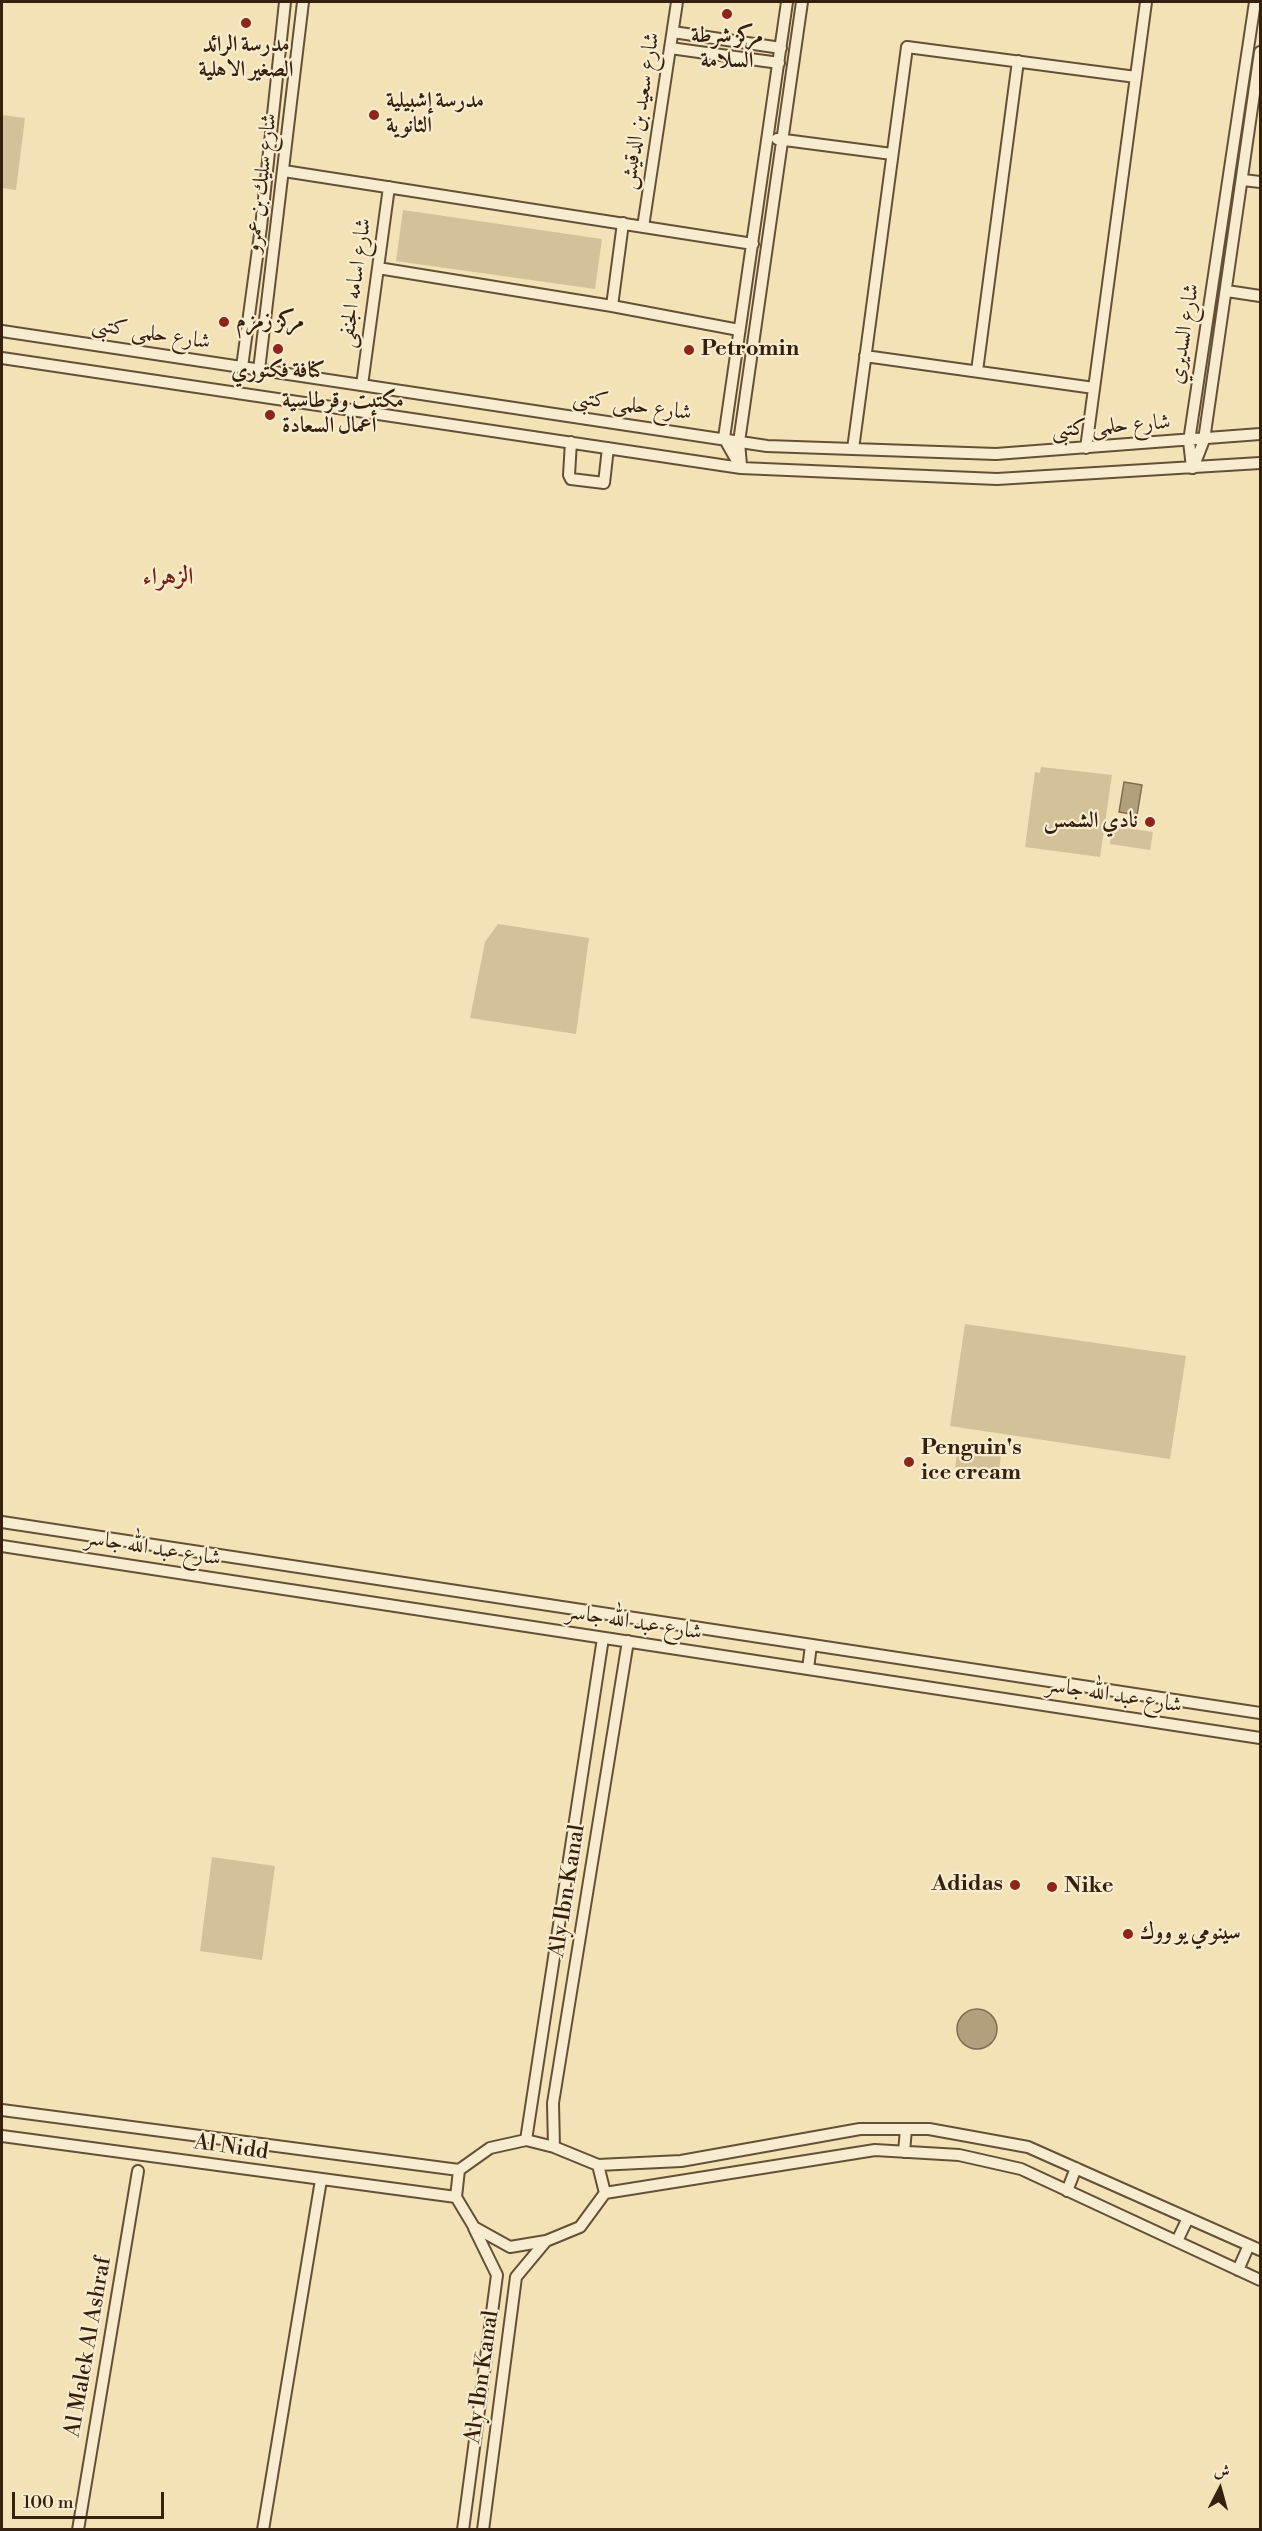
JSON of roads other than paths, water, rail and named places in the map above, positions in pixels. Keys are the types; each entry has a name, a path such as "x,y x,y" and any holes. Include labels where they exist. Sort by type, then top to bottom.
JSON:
{"street":[{"name":"شارع سليك بن عمرو","path":"242,367 274,116 285,2"},
{"name":"شارع سليك بن عمرو","path":"260,370 303,2"},
{"name":"شارع سعيد بن الدقيش","path":"643,226 677,2"},
{"path":"741,468 724,438 787,2"},
{"path":"741,468 739,442 802,2"},
{"path":"1086,448 1146,2"},
{"name":"شارع السديري","path":"1192,468 1189,441 1255,2"},
{"path":"673,32 781,48"},
{"path":"853,449 907,46 1136,76"},
{"path":"670,48 779,63"},
{"name":"شارع السديري","path":"1192,468 1204,440 1260,52"},
{"path":"977,371 1018,61"},
{"path":"279,69 282,75 288,77 296,70"},
{"path":"274,116 279,112 286,113 290,120"},
{"path":"768,138 892,154"},
{"path":"284,171 753,244"},
{"path":"1243,180 1260,182"},
{"name":"شارع اسامه الجنفى","path":"362,385 389,187"},
{"path":"612,306 623,224"},
{"path":"378,268 612,306 739,330"},
{"path":"1227,291 1260,296"},
{"name":"شارع حلمى كتبى","path":"2,331 767,446 996,454 1260,434"},
{"path":"866,356 1094,388"},
{"name":"شارع حلمى كتبى","path":"2,358 741,468 997,479 1260,463"},
{"path":"571,442 568,475 571,479 604,483 608,448"},
{"name":"شارع عبد الله جاسر","path":"2,1522 1260,1713"},
{"name":"شارع عبد الله جاسر","path":"2,1546 1260,1738"},
{"path":"526,2140 603,1638"},
{"name":"Aly Ibn Kanal","path":"554,2147 553,2103 628,1641"},
{"path":"808,1669 811,1645"},
{"path":"2,2110 459,2170 490,2148 526,2140 554,2147 598,2165 694,2158 860,2129 929,2129 1028,2147 1260,2250"},
{"path":"904,2152 906,2129"},
{"name":"Al Nidd","path":"2,2136 456,2197"},
{"path":"974,2159 977,2138"},
{"path":"806,2139 809,2161"},
{"path":"474,2228 510,2247 546,2241 580,2227 605,2193 875,2150 959,2155 1021,2169 1260,2280"},
{"path":"694,2158 697,2179"},
{"path":"598,2165 605,2193"},
{"path":"1067,2190 1076,2168"},
{"path":"459,2170 456,2197 497,2275 463,2529"},
{"name":"Al Malek Al Ashraf","path":"78,2529 138,2171"},
{"path":"263,2529 321,2180"},
{"path":"1177,2241 1188,2218"},
{"name":"Aly Ibn Kanal","path":"483,2529 516,2277 546,2241"},
{"path":"1238,2270 1249,2245"},
{"path":"478,2415 497,2420"}],"place":[{"name":"مركز شرطة السلامة","path":"727,14"},
{"name":"مدرسة الرائد الصغير الاهلية","path":"246,23"},
{"name":"مدرسة إشبيلية الثانوية","path":"374,115"},
{"name":"مركز زمزم","path":"224,322"},
{"name":"كنافة فكتوري","path":"278,349"},
{"name":"Petromin","path":"689,350"},
{"name":"مكتبت وقرطاسية أعمال السعادة","path":"270,415"},
{"name":"نادي الشمس","path":"1150,822"},
{"name":"Penguin's ice cream","path":"909,1462"},
{"name":"Adidas","path":"1015,1885"},
{"name":"Nike","path":"1052,1887"},
{"name":"سينومي يو ووك","path":"1128,1934"}],"district":[{"name":"الزهراء","path":"168,578"}]}
